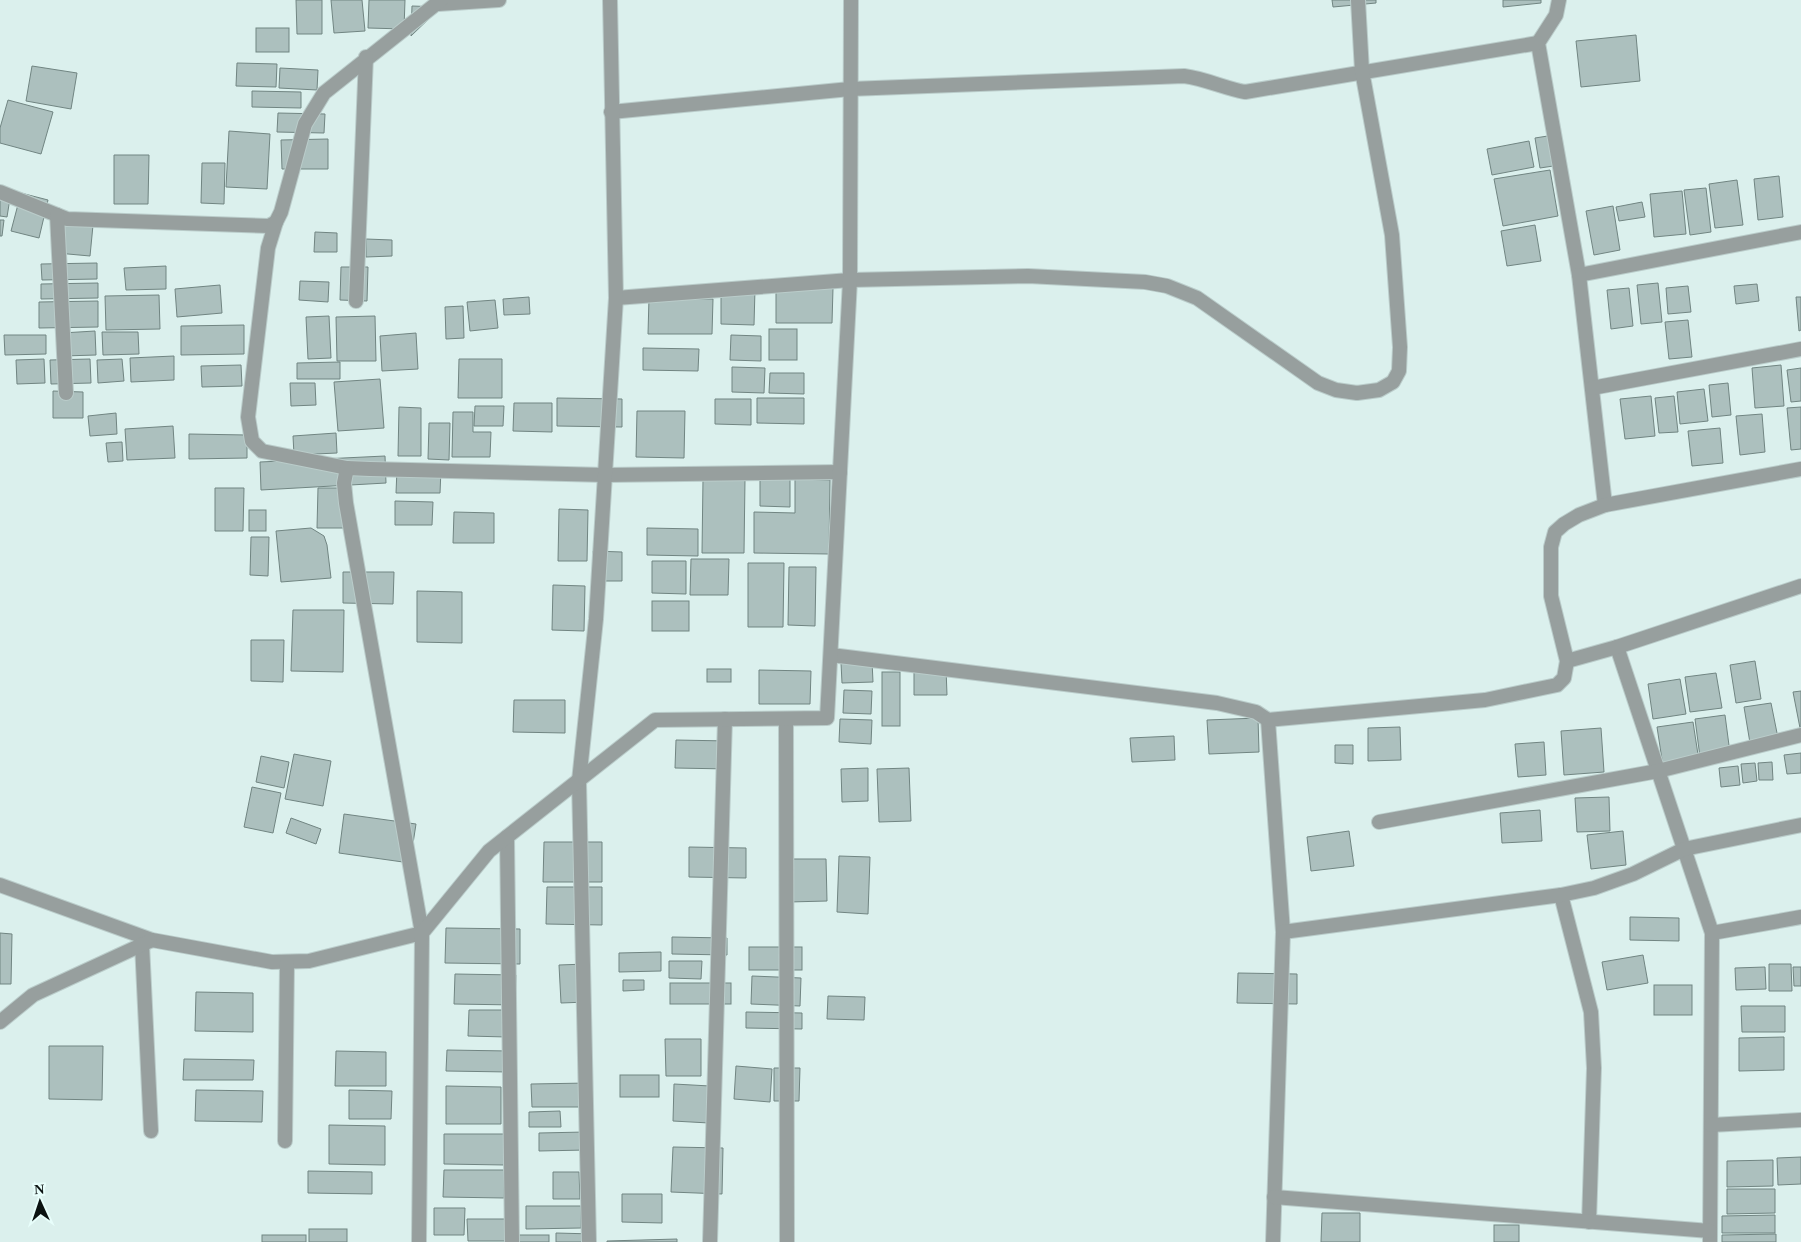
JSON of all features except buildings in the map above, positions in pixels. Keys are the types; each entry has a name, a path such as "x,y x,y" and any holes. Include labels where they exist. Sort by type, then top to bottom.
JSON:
{"street":[{"path":"499,0 439,2 324,93 305,124 281,212 268,248 248,417 252,441 262,451 347,468 605,475 840,472"},
{"path":"589,1242 578,781 596,619 616,298 610,0"},
{"path":"0,885 147,942 287,963 309,961 422,934 489,851 655,720 827,718 850,280 851,0"},
{"path":"616,298 850,280 1028,276 1145,282 1167,286 1198,298 1224,314 1318,384 1336,390 1357,393 1379,390 1393,382 1399,371 1400,346 1392,235 1362,70 1358,0"},
{"path":"1559,0 1556,15 1538,42 1579,275 1605,506"},
{"path":"611,112 850,89 1184,76 1200,78 1227,88 1245,92 1362,70 1538,42"},
{"path":"356,301 366,58"},
{"path":"0,192 67,219 261,227 276,222"},
{"path":"57,215 66,393"},
{"path":"1579,275 1801,232"},
{"path":"1592,388 1801,349"},
{"path":"347,468 344,482 346,503 422,934 419,1242"},
{"path":"831,655 1217,703 1256,712 1268,720 1485,700 1557,685 1564,678 1567,661 1551,596 1551,547 1555,532 1564,524 1579,515 1605,506 1801,469"},
{"path":"1567,661 1617,647 1801,586"},
{"path":"1274,1198 1589,1222 1710,1237 1712,933 1617,647"},
{"path":"786,718 787,1242"},
{"path":"710,1242 725,719"},
{"path":"1268,720 1283,932 1273,1242"},
{"path":"1379,822 1658,771 1801,735"},
{"path":"1283,932 1594,888 1633,874 1684,848 1801,826"},
{"path":"507,837 512,1242"},
{"path":"1562,894 1591,1012 1594,1068 1589,1222"},
{"path":"1712,933 1801,917"},
{"path":"0,1022 33,995 147,942"},
{"path":"147,942 151,1131"},
{"path":"285,1142 287,963"},
{"path":"1711,1125 1801,1120"}]}
